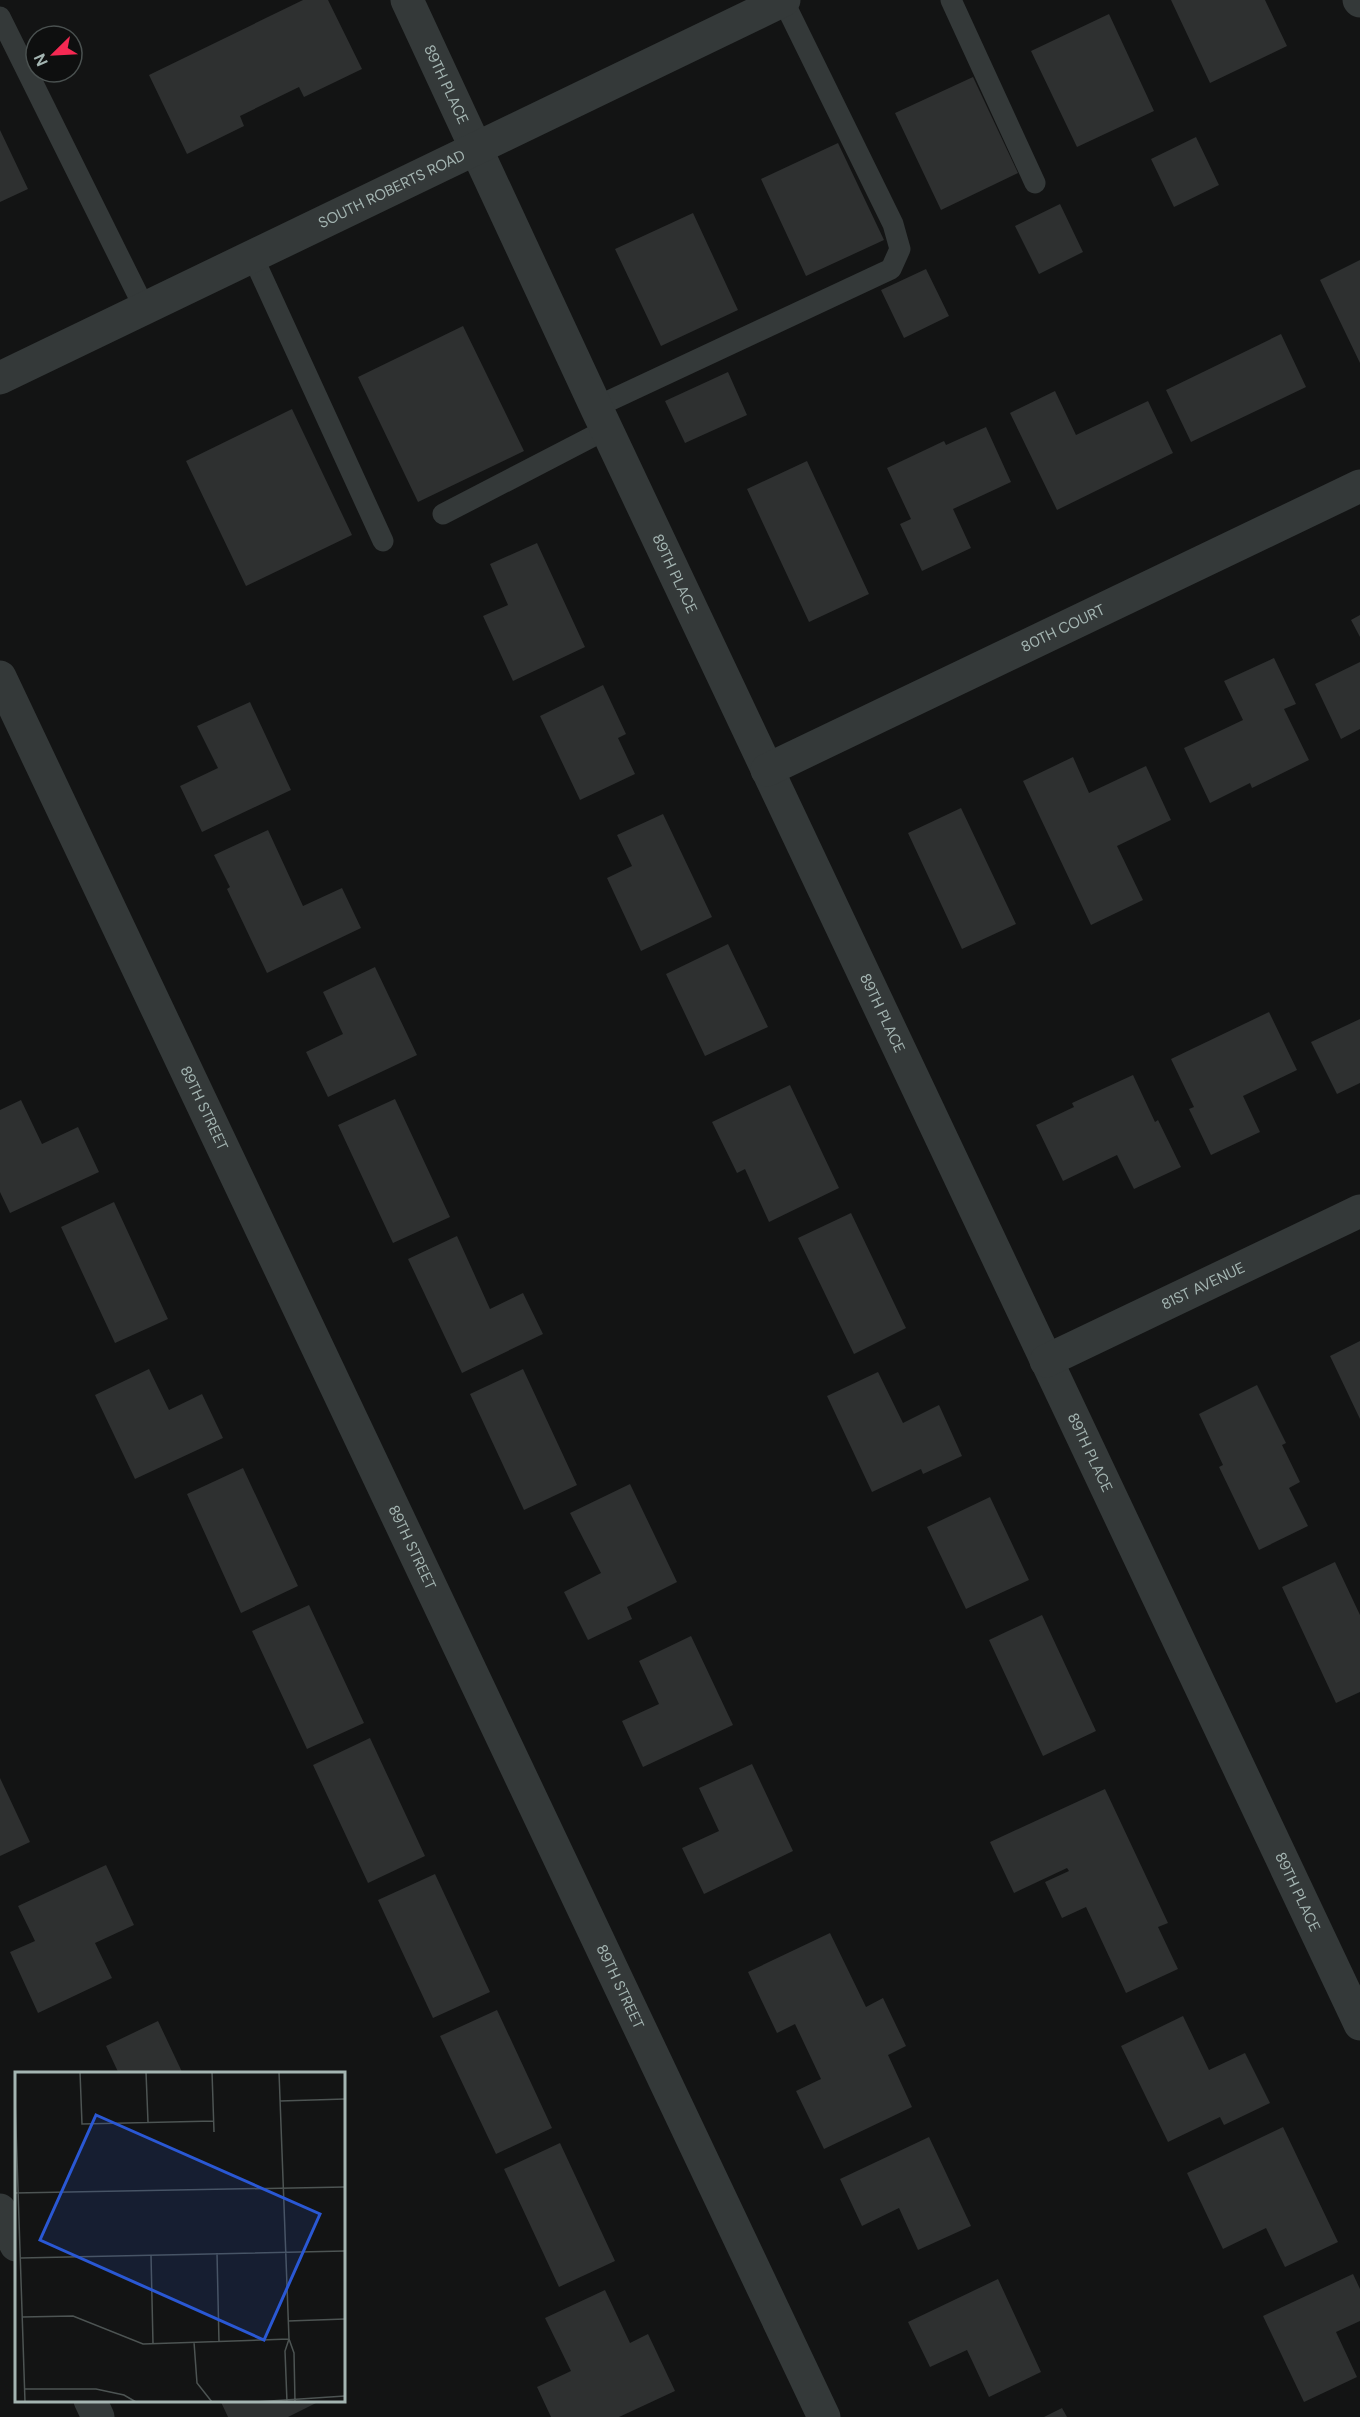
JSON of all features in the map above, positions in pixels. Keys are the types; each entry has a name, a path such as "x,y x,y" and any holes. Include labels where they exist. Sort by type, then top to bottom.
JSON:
{"street":[{"name":"89TH PLACE","path":"408,0 601,418 1360,2024"},
{"name":"SOUTH ROBERTS ROAD","path":"0,378 477,147 742,9 784,0"},
{"name":"80TH COURT","path":"767,770 1360,486"},
{"name":"89TH STREET","path":"0,677 824,2417"},
{"name":"81ST AVENUE","path":"1046,1361 1360,1211"},
{"path":"0,2210 15,2243"},
{"path":"91,2402 98,2417"}],"lane":[{"path":"443,514 601,418 891,269 900,249 893,224 784,0"},
{"path":"951,0 1035,183"},
{"path":"0,17 144,307"},
{"path":"252,255 382,541"}],"building":[{"path":"303,0 328,0 362,69 304,97 299,87 240,116 244,126 187,154 149,75"},
{"path":"1171,0 1265,0 1287,46 1210,83"},
{"path":"1109,14 1154,111 1077,147 1031,51"},
{"path":"973,77 1018,173 941,210 895,113"},
{"path":"0,130 28,189 0,202"},
{"path":"1196,137 1219,185 1174,207 1151,159"},
{"path":"838,143 884,240 806,276 761,179"},
{"path":"1060,204 1083,252 1039,274 1015,226"},
{"path":"693,213 738,310 661,346 615,249"},
{"path":"1360,260 1360,363 1320,280"},
{"path":"926,269 949,316 904,338 881,290"},
{"path":"463,326 524,451 418,502 358,377"},
{"path":"1281,334 1306,387 1191,442 1166,390"},
{"path":"728,372 747,415 685,443 665,401"},
{"path":"1055,391 1076,435 1148,401 1173,453 1057,510 1010,413"},
{"path":"292,409 352,535 246,586 186,461"},
{"path":"986,427 1011,482 953,509 971,548 922,571 900,524 911,519 887,468 944,441 946,445"},
{"path":"807,461 869,594 809,622 747,489"},
{"path":"537,543 585,647 513,681 483,616 508,605 490,564"},
{"path":"1360,615 1360,637 1351,620"},
{"path":"1274,658 1296,704 1284,709 1309,760 1252,788 1250,783 1210,803 1184,748 1243,720 1224,681"},
{"path":"1360,662 1360,729 1341,739 1315,684"},
{"path":"603,685 626,734 618,738 635,774 580,800 540,716"},
{"path":"250,702 291,790 202,832 180,786 218,768 197,726"},
{"path":"1073,757 1089,793 1146,766 1171,820 1117,846 1143,900 1091,925 1023,781"},
{"path":"961,808 1016,924 962,949 908,833"},
{"path":"663,814 712,917 641,951 607,878 632,866 617,835"},
{"path":"268,830 303,906 342,888 361,928 267,973 227,889 230,887 214,855"},
{"path":"728,944 768,1027 705,1056 666,974"},
{"path":"375,967 417,1055 328,1097 306,1052 343,1034 323,992"},
{"path":"1269,1012 1297,1070 1243,1096 1260,1132 1211,1155 1189,1109 1194,1107 1171,1059"},
{"path":"1360,1019 1360,1083 1337,1094 1311,1042"},
{"path":"1133,1075 1155,1122 1158,1120 1181,1167 1134,1189 1117,1155 1063,1181 1036,1125 1074,1107 1072,1103"},
{"path":"790,1085 839,1188 769,1222 745,1169 737,1173 712,1122"},
{"path":"395,1099 450,1217 393,1243 338,1125"},
{"path":"21,1100 42,1144 78,1127 99,1172 10,1213 0,1192 0,1110"},
{"path":"114,1202 168,1319 115,1343 61,1227"},
{"path":"851,1213 906,1328 854,1354 798,1238"},
{"path":"457,1236 490,1309 523,1293 543,1334 462,1373 408,1259"},
{"path":"1360,1341 1360,1419 1330,1356"},
{"path":"149,1369 169,1410 202,1394 223,1438 135,1479 95,1395"},
{"path":"523,1369 577,1485 524,1510 470,1394"},
{"path":"878,1372 903,1423 939,1405 962,1456 923,1474 921,1469 872,1492 827,1396"},
{"path":"1257,1385 1286,1443 1282,1445 1300,1482 1289,1488 1308,1526 1259,1550 1219,1467 1223,1465 1199,1414"},
{"path":"243,1468 298,1586 241,1613 187,1494"},
{"path":"630,1484 677,1582 627,1607 632,1619 588,1640 564,1592 601,1573 570,1513"},
{"path":"990,1497 1029,1580 966,1609 927,1527"},
{"path":"1335,1562 1360,1615 1360,1692 1336,1703 1282,1587"},
{"path":"309,1605 364,1723 307,1749 252,1631"},
{"path":"1042,1615 1096,1731 1043,1756 989,1640"},
{"path":"691,1636 733,1725 643,1767 622,1721 659,1704 639,1661"},
{"path":"370,1738 425,1856 368,1883 313,1765"},
{"path":"752,1764 793,1851 704,1894 682,1848 719,1831 699,1788"},
{"path":"0,1778 30,1842 0,1856"},
{"path":"1105,1789 1168,1923 1158,1927 1178,1969 1126,1993 1086,1907 1062,1918 1045,1882 1069,1871 1067,1868 1014,1893 990,1842"},
{"path":"106,1865 134,1925 95,1943 112,1978 38,2013 10,1952 35,1941 18,1906"},
{"path":"435,1874 490,1992 433,2018 378,1900"},
{"path":"830,1933 866,2007 883,1998 906,2046 888,2055 912,2107 824,2149 796,2091 821,2079 795,2024 777,2033 748,1972"},
{"path":"497,2010 552,2128 496,2154 440,2036"},
{"path":"1183,2016 1209,2070 1245,2053 1270,2103 1224,2125 1220,2117 1168,2142 1121,2046"},
{"path":"158,2021 182,2072 118,2072 106,2046"},
{"path":"1283,2127 1338,2242 1285,2267 1266,2228 1223,2249 1187,2173"},
{"path":"929,2137 971,2226 918,2250 899,2208 862,2226 840,2179"},
{"path":"560,2143 615,2261 559,2287 504,2169"},
{"path":"1353,2274 1360,2289 1360,2321 1336,2332 1357,2377 1304,2402 1263,2316"},
{"path":"998,2279 1041,2372 989,2397 967,2350 930,2367 908,2322"},
{"path":"605,2290 630,2343 648,2334 675,2391 619,2417 551,2417 537,2387 571,2371 545,2318"},
{"path":"221,2402 318,2402 288,2417 228,2417"},
{"path":"1062,2408 1067,2417 1044,2417"}]}
